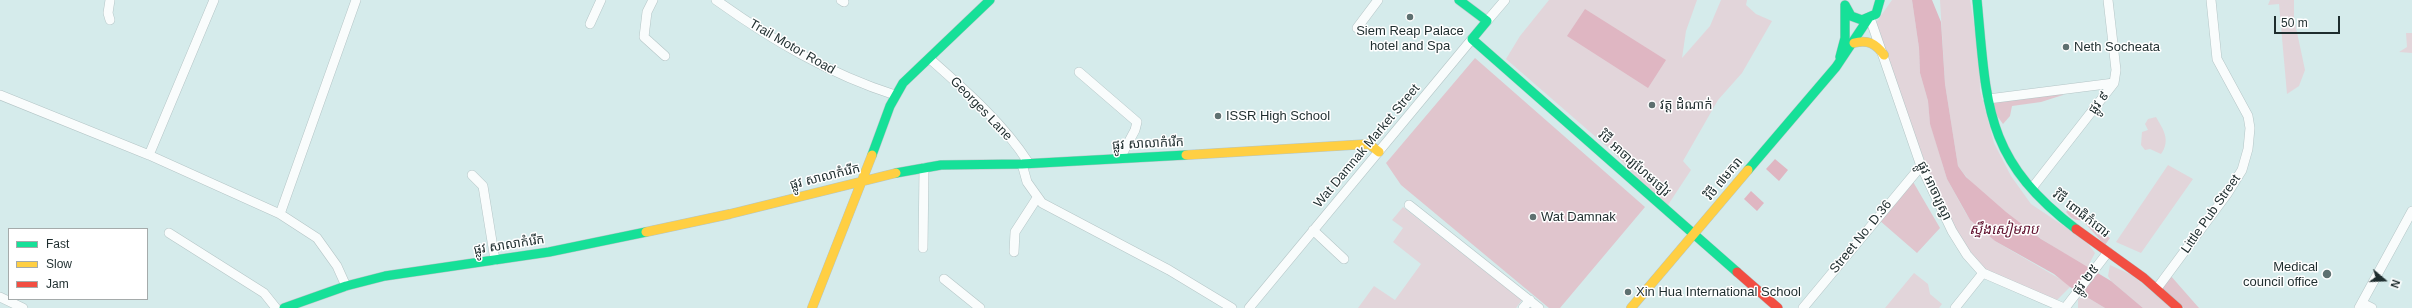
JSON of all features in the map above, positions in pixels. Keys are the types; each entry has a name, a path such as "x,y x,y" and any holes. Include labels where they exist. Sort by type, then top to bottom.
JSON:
{"street":[{"path":"110,0 108,13 110,20"},
{"path":"149,155 214,0"},
{"path":"280,214 356,0"},
{"path":"590,24 600,0"},
{"path":"653,0 647,12 644,37 665,56"},
{"name":"Trail Motor Road","path":"716,0 755,28 819,65 895,94"},
{"path":"812,308 863,181 884,117 895,94 903,83 930,59 990,0"},
{"path":"1357,28 1378,0"},
{"path":"1459,0 1487,21"},
{"name":"Wat Damnak Market Street","path":"1249,308 1505,0"},
{"name":"វិថី ពោធិកំបោរ","path":"1977,0 1988,99 1994,126 2009,159 2044,203 2108,252 2158,287 2178,308"},
{"name":"ផ្លូវ ៩","path":"2032,188 2114,83 2116,70 2108,0"},
{"name":"Little Pub Street","path":"2158,287 2227,194 2242,170 2248,149 2250,128 2245,108 2217,59 2211,0"},
{"name":"វិថី ៧មករា","path":"1631,308 1836,67 1854,43 1869,18 1879,9 1881,1"},
{"path":"1844,3 1851,16 1856,19 1869,18"},
{"name":"វិថី ៧មករា","path":"1836,67 1845,38 1844,3"},
{"name":"ផ្លូវ អាចារ្យស្វា","path":"1869,18 1884,55 1920,166 1960,243 1983,273 2064,308"},
{"name":"វិថី អាចារ្យហែមចៀវ","path":"1472,39 1778,308"},
{"path":"1854,43 1867,40 1879,48 1884,55"},
{"name":"Georges Lane","path":"930,59 961,86 1018,147 1025,163 1027,182 1037,198"},
{"path":"1079,72 1137,122 1135,130 1120,158"},
{"path":"1988,99 2114,83"},
{"path":"0,95 149,155 280,214 317,238 337,266 346,286"},
{"name":"ផ្លូវ សាលាកំរើក","path":"284,308 346,286 385,276 549,252 691,223 863,181 924,168 952,165 1025,163 1369,144 1380,152"},
{"name":"Street No. D.36","path":"1803,308 1920,166"},
{"path":"923,248 924,168"},
{"path":"472,175 483,186 495,260"},
{"path":"1014,252 1015,232 1037,198 1050,208 1169,270 1232,308"},
{"path":"1409,205 1539,308"},
{"path":"2372,308 2361,305 2412,211"},
{"path":"1313,230 1344,258"},
{"path":"169,233 264,293 276,308"},
{"name":"ផ្លូវ ២៥","path":"2064,308 2074,293 2108,252"},
{"path":"1955,308 1983,273"},
{"path":"944,279 980,308"},
{"path":"0,297 23,308"},
{"path":"1523,308 1530,300"}],"shaded area":[{"name":"វត្ត ដំំណាក់","path":"1549,0 1697,0 1686,31 1682,58 1710,26 1721,0 1747,0 1746,5 1756,14 1772,21 1742,73 1718,100 1683,161 1691,170 1666,208 1612,151 1506,59 1520,36"},
{"path":"1892,0 1912,0 1919,48 1920,73 1928,101 1930,123 1947,179 1964,210 1970,220 1995,241 2067,283 2070,287 2057,300 1990,274 1962,243 1931,180 1875,24"},
{"path":"1940,0 1970,0 1979,54 1980,90 1994,143 2011,176 2031,204 2086,241 2095,253 2087,268 2001,210 1971,182 1958,166 1945,84"},
{"path":"2270,0 2294,0 2294,18 2305,70 2299,86 2287,94 2279,4 2268,5"},
{"path":"2406,33 2412,33 2412,53 2399,52 2407,47"},
{"path":"1475,58 1645,207 1560,308 1549,308 1401,185 1386,163"},
{"path":"2062,91 2063,95 2041,102 2012,106 2010,116 2003,124 1995,113 1992,100"},
{"path":"2156,117 2166,139 2164,149 2161,154 2150,149 2145,150 2141,145 2142,132 2148,130 2145,124 2148,119"},
{"path":"2168,165 2193,179 2141,253 2116,242"},
{"path":"1912,180 1940,228 1917,253 1879,220"},
{"path":"1403,207 1522,300 1516,308 1358,308 1374,286 1395,300 1421,264 1393,242 1403,228 1392,220"},
{"path":"2068,210 2110,238 2105,245 2082,220 2073,219 2066,212"},
{"path":"2110,265 2132,275 2171,308 2143,308 2111,281 2108,276"},
{"path":"1914,273 1928,284 1930,294 1942,304 1939,308 1885,308"},
{"path":"2170,275 2199,308 2184,308 2160,286"},
{"path":"2085,296 2105,308 2078,308 2078,299"}],"water":[{"name":"ស្ទឹងសៀមរាប","path":"1912,0 1932,0 1941,22 1945,84 1958,166 1966,177 2006,212 2041,239 2111,281 2143,308 2105,308 2070,287 2054,274 1995,241 1970,220 1947,179 1930,124 1928,101 1920,73 1919,48"},
{"path":"1585,9 1666,60 1648,88 1567,36"},
{"path":"1775,159 1788,170 1779,181 1766,169"},
{"path":"1751,191 1764,203 1757,211 1744,199"}],"traffic: fast":[{"path":"872,155 890,106 903,83 990,0"},
{"path":"1459,0 1487,21 1472,39 1737,272"},
{"path":"1845,5 1851,16 1862,20 1876,14 1880,0"},
{"path":"1977,0 1988,101 1996,128 2007,154 2023,179 2046,203 2076,229"},
{"path":"1840,57 1845,38 1845,6"},
{"path":"1748,170 1836,67 1868,19"},
{"path":"896,173 941,165 1022,164 1186,155"},
{"path":"284,308 346,286 385,276 549,252 646,232"}],"traffic: slow":[{"path":"1854,43 1871,43 1875,45 1884,55"},
{"path":"1186,155 1369,144 1379,152"},
{"path":"812,308 872,155"},
{"path":"1631,308 1748,170"},
{"path":"646,232 730,214 896,173"}],"traffic: jam":[{"path":"2076,229 2144,278 2178,308"},
{"path":"1737,272 1778,308"}],"place":[{"name":"Siem Reap Palace hotel and Spa","path":"1410,17"},
{"name":"Neth Socheata","path":"2066,47"},
{"name":"វត្ត ដំំណាក់","path":"1652,105"},
{"name":"ISSR High School","path":"1218,116"},
{"name":"Wat Damnak","path":"1533,217"},
{"name":"Medical council office","path":"2327,274"},
{"name":"Xin Hua International School","path":"1628,292"}]}
